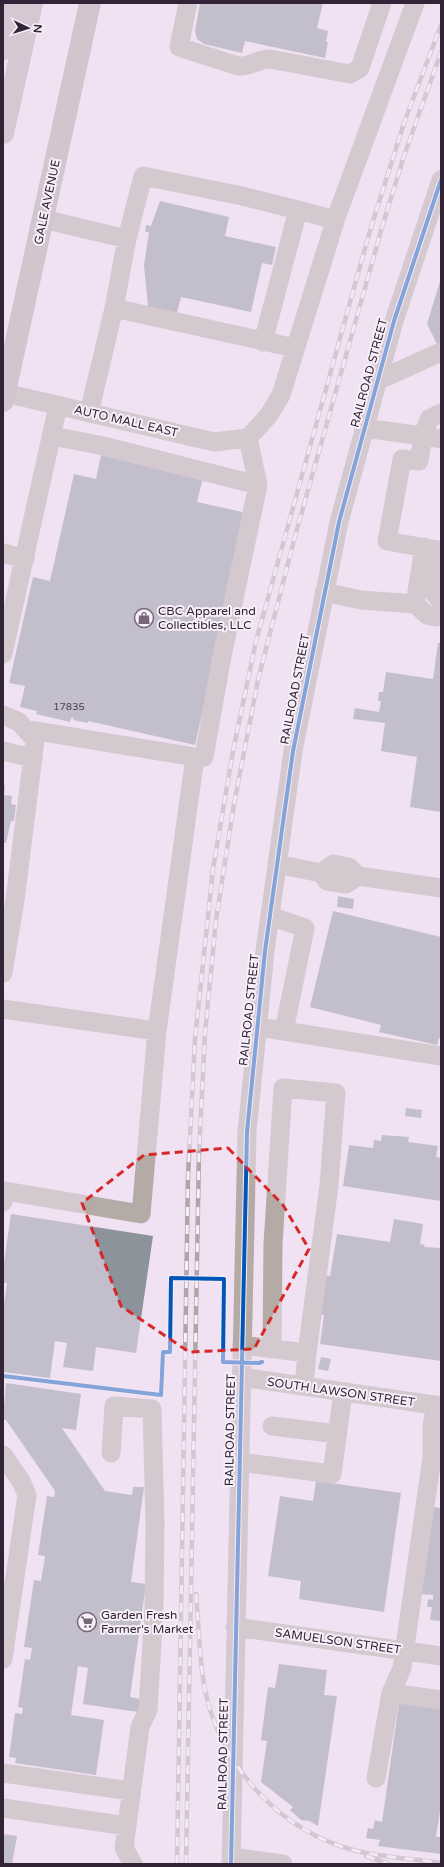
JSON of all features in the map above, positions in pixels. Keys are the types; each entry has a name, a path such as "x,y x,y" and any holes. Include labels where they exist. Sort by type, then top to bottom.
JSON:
{"highway":[{"path":"3,10 4,3"},
{"path":"3,49 13,3"},
{"path":"3,133 32,3"}],"main road":[{"name":"GALE AVENUE","path":"4,397 90,3"}],"street":[{"path":"188,3 179,47 238,66 245,66 263,59 270,59 350,74 360,68 382,3"},
{"path":"25,729 195,757 204,757 222,656 258,485 248,438 269,416 281,395 335,220 415,3"},
{"path":"89,412 114,308 127,239 143,176 242,196 335,220"},
{"name":"RAILROAD STREET","path":"231,1860 235,1627 248,1132 270,916 293,751 339,522 394,321 441,180"},
{"path":"263,342 298,210"},
{"path":"43,219 127,239"},
{"path":"114,308 295,348"},
{"path":"377,381 441,352"},
{"name":"AUTO MALL EAST","path":"4,397 89,412 214,442 248,438"},
{"path":"3,654 58,406"},
{"path":"434,549 388,541 402,459 419,461 432,438 429,419 441,413"},
{"path":"364,428 432,438"},
{"path":"52,436 99,445 258,485"},
{"path":"434,549 433,591 441,602"},
{"path":"415,604 434,549"},
{"path":"3,553 25,559"},
{"path":"324,592 362,600 415,604 427,615 436,617 441,612"},
{"path":"3,715 19,722 35,740 15,900 3,973"},
{"path":"3,751 33,758"},
{"path":"3,1202 5,1192 141,1214 157,1031 195,757"},
{"path":"277,864 321,873 327,881 346,884 358,876 441,888"},
{"path":"270,916 306,928 284,1031"},
{"path":"3,1009 157,1031"},
{"path":"258,1027 441,1056"},
{"path":"272,1349 273,1244 283,1088 336,1093 329,1185 304,1386"},
{"path":"251,1091 282,1094"},
{"path":"242,1345 307,1353"},
{"name":"SOUTH LAWSON STREET","path":"241,1377 438,1406"},
{"path":"239,1462 332,1474 342,1392"},
{"path":"111,1453 114,1406 152,1408 155,1523 154,1608 148,1710 140,1727 124,1848 133,1864"},
{"path":"376,1778 391,1693 402,1668 436,1457 432,1425 438,1406"},
{"path":"272,1426 337,1434"},
{"path":"3,1455 21,1481 27,1495 3,1659"},
{"name":"SAMUELSON STREET","path":"235,1627 441,1656"},
{"path":"391,1693 441,1700"},
{"path":"3,1773 131,1791"},
{"path":"3,1808 127,1826"},
{"path":"231,1860 283,1864"}],"highlighted area":[{"path":"228,1148 283,1205 309,1249 254,1349 189,1352 121,1306 82,1203 144,1155"}],"building":[{"path":"200,3 323,3 317,28 328,31 326,42 328,42 325,58 245,41 242,53 204,44 197,39 195,31"},
{"path":"160,201 229,217 225,236 276,247 272,265 262,263 251,312 181,297 177,313 148,307 144,265 149,232 145,232 146,225 151,226"},
{"path":"441,278 441,342 437,344 427,324"},
{"path":"101,455 203,478 197,502 247,513 195,745 88,721 88,723 73,720 74,718 71,718 70,722 36,714 37,711 20,707 25,686 9,683 33,577 50,581 74,474 96,479"},
{"path":"438,643 441,643 441,812 410,807 417,757 381,751 385,723 353,719 355,708 379,712 381,701 378,701 379,692 383,692 386,672 433,679"},
{"path":"3,785 5,785 4,795 12,796 11,804 16,805 14,821 11,821 6,843 3,843"},
{"path":"338,896 354,899 353,909 337,907"},
{"path":"333,911 441,937 441,1038 439,1038 437,1045 379,1032 381,1025 310,1007"},
{"path":"406,1108 422,1110 421,1118 405,1116"},
{"path":"382,1135 409,1137 408,1142 438,1146 436,1157 441,1158 441,1201 343,1186 349,1145 373,1148 374,1140 381,1141"},
{"path":"11,1214 153,1236 136,1353 96,1347 93,1371 63,1367 67,1343 55,1341 50,1378 3,1372 3,1312 7,1283 3,1283 3,1270"},
{"path":"394,1219 423,1224 420,1244 425,1245 424,1247 441,1248 441,1361 320,1344 324,1315 318,1314 323,1275 330,1276 337,1234 390,1242"},
{"path":"321,1357 331,1359 328,1371 318,1369"},
{"path":"6,1383 81,1394 76,1430 62,1428 105,1491 132,1495 133,1487 144,1487 131,1582 146,1584 130,1697 140,1699 138,1712 83,1704 88,1668 78,1666 71,1715 104,1720 96,1775 15,1763 16,1758 9,1757 15,1713 22,1714 23,1708 18,1707 25,1659 30,1660 32,1648 24,1647 34,1580 41,1581 45,1556 38,1555 47,1496 54,1497 55,1491 6,1420 3,1419"},
{"path":"316,1481 401,1493 384,1612 299,1599 301,1581 268,1576 280,1496 313,1501"},
{"path":"434,1507 441,1508 441,1621 430,1620 432,1607 427,1607 428,1599 433,1600 433,1595 421,1594"},
{"path":"279,1664 327,1670 324,1695 337,1696 318,1826 309,1821 301,1820 290,1810 293,1807 261,1782 267,1741 261,1740 268,1687 275,1688"},
{"path":"399,1703 441,1709 441,1805 436,1837 441,1837 441,1854 378,1846 380,1840 366,1838 368,1828 373,1829 375,1820 382,1822"},
{"path":"3,1834 17,1836 12,1864 3,1864"}],"railway":[{"path":"177,1864 188,1176 195,1039 213,869 233,751 256,641 369,234 404,123 441,25"},
{"path":"186,1864 199,1152 205,1033 216,920 234,804 258,680 294,540 383,224 404,156 441,52"},
{"path":"196,1594 203,1678 212,1716 223,1741 236,1764 252,1786 271,1805 292,1821 315,1835 340,1846 364,1853 441,1863"},
{"path":"366,1856 389,1864"}],"cycle path":[{"path":"231,1864 247,1132 265,951 293,751 339,522 394,321 441,180"},
{"path":"3,1376 161,1395 163,1352 170,1352 171,1278 224,1279 223,1362 262,1362"}],"place":[{"name":"CBC Apparel and Collectibles, LLC","path":"144,618"},
{"name":"Garden Fresh Farmer's Market","path":"87,1622"}]}
